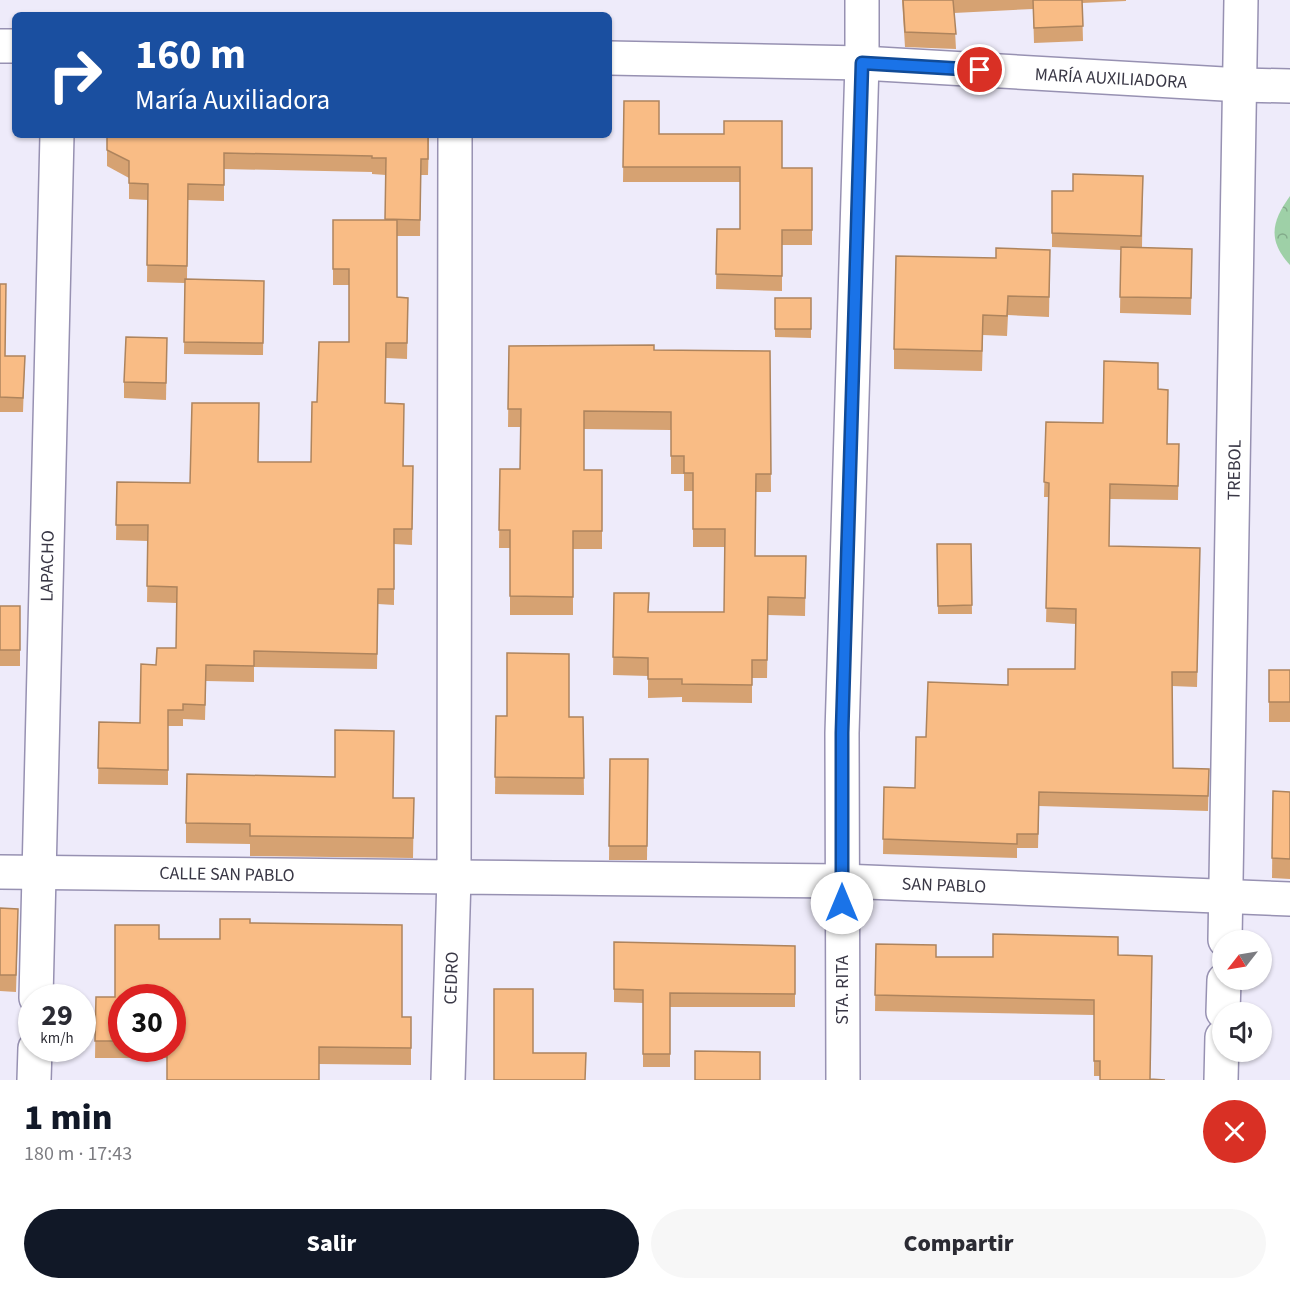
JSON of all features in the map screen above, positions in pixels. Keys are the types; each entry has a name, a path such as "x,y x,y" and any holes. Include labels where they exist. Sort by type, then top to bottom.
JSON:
{"street":[{"name":"STA. RITA","path":"843,1080 842,733 862,0"},
{"name":"TREBOL","path":"1225,930 1241,0"},
{"name":"MARÍA AUXILIADORA","path":"612,58 862,63 1241,86 1290,86"},
{"name":"LAPACHO","path":"36,984 57,138"},
{"name":"CEDRO","path":"448,1080 454,877 455,138"},
{"name":"CALLE SAN PABLO","path":"0,872 454,877"},
{"name":"SAN PABLO","path":"454,877 842,881 1290,899"},
{"path":"34,1080 35,1062"},
{"path":"1221,1062 1221,1080"}],"green space":[{"path":"1290,196 1290,265 1278,247 1275,230 1279,214"}],"building":[{"path":"903,0 953,0 956,34 905,32"},
{"path":"1033,0 1082,0 1083,26 1034,28"},
{"path":"624,101 659,101 659,134 724,134 724,121 782,121 782,168 812,168 812,230 782,230 782,276 716,274 717,229 740,229 740,167 623,167"},
{"path":"107,138 428,138 428,159 421,159 420,220 385,219 386,158 224,153 224,185 188,184 187,266 147,265 148,184 129,183 129,161 107,150"},
{"path":"1073,174 1143,176 1141,236 1052,233 1052,191 1073,191"},
{"path":"333,220 397,220 397,297 408,298 407,343 386,343 385,403 404,404 403,466 413,466 412,529 394,529 394,589 378,589 377,654 254,651 254,666 206,665 205,705 183,704 183,710 168,710 168,770 98,768 99,722 140,723 141,664 156,665 157,648 176,648 177,587 147,586 148,525 116,525 117,482 190,483 192,403 259,403 258,462 311,462 312,402 317,402 319,342 349,342 349,269 333,269"},
{"path":"1121,247 1192,249 1191,298 1120,297"},
{"path":"996,248 1050,250 1049,297 1008,296 1007,316 983,315 982,351 894,349 896,256 996,258"},
{"path":"185,279 264,281 263,343 184,342"},
{"path":"0,284 6,284 5,356 25,356 23,398 0,397"},
{"path":"775,298 811,298 811,329 775,329"},
{"path":"126,337 167,338 166,383 124,382"},
{"path":"654,345 654,350 770,351 771,474 756,474 755,556 806,556 805,598 768,597 767,660 752,660 752,685 682,684 682,679 648,679 648,658 613,657 614,593 649,593 648,612 724,612 725,529 693,529 693,473 684,473 684,456 671,456 671,412 584,411 584,470 602,470 602,531 573,531 573,597 510,596 510,530 499,530 500,469 520,469 521,409 508,409 509,346"},
{"path":"1104,361 1158,363 1158,389 1168,390 1167,444 1179,444 1178,486 1110,484 1109,546 1200,548 1197,672 1172,672 1173,768 1209,769 1208,796 1039,792 1038,834 1017,834 1017,844 883,839 884,787 915,788 916,737 926,737 928,682 1008,685 1008,669 1075,669 1076,609 1046,608 1049,483 1044,482 1046,422 1103,423"},
{"path":"937,544 971,544 972,605 938,606"},
{"path":"0,606 20,606 20,650 0,650"},
{"path":"507,653 569,654 569,717 583,717 584,778 495,777 496,716 507,716"},
{"path":"1269,670 1290,670 1290,702 1269,702"},
{"path":"335,730 394,731 393,798 414,798 413,838 250,836 250,824 186,823 187,774 335,777"},
{"path":"610,759 648,759 647,846 609,846"},
{"path":"1273,791 1290,792 1290,859 1272,858"},
{"path":"0,908 18,909 16,975 0,975"},
{"path":"220,919 250,919 250,923 402,925 402,1017 411,1017 411,1048 319,1047 319,1080 167,1080 167,1062 186,1062 186,984 115,984 115,925 159,925 159,939 220,939"},
{"path":"993,934 1118,937 1118,955 1152,956 1150,1079 1165,1080 1100,1080 1100,1061 1094,1061 1094,1000 875,995 876,944 936,945 936,957 993,957"},
{"path":"614,942 795,946 795,994 670,993 670,1054 643,1054 643,990 614,989"},
{"path":"494,989 533,989 533,1053 586,1053 585,1080 494,1080"},
{"path":"96,997 108,997 108,1041 96,1041"},
{"path":"695,1051 760,1052 760,1080 695,1080"}],"route":[{"path":"842,903 842,733 862,63 980,70"}]}
